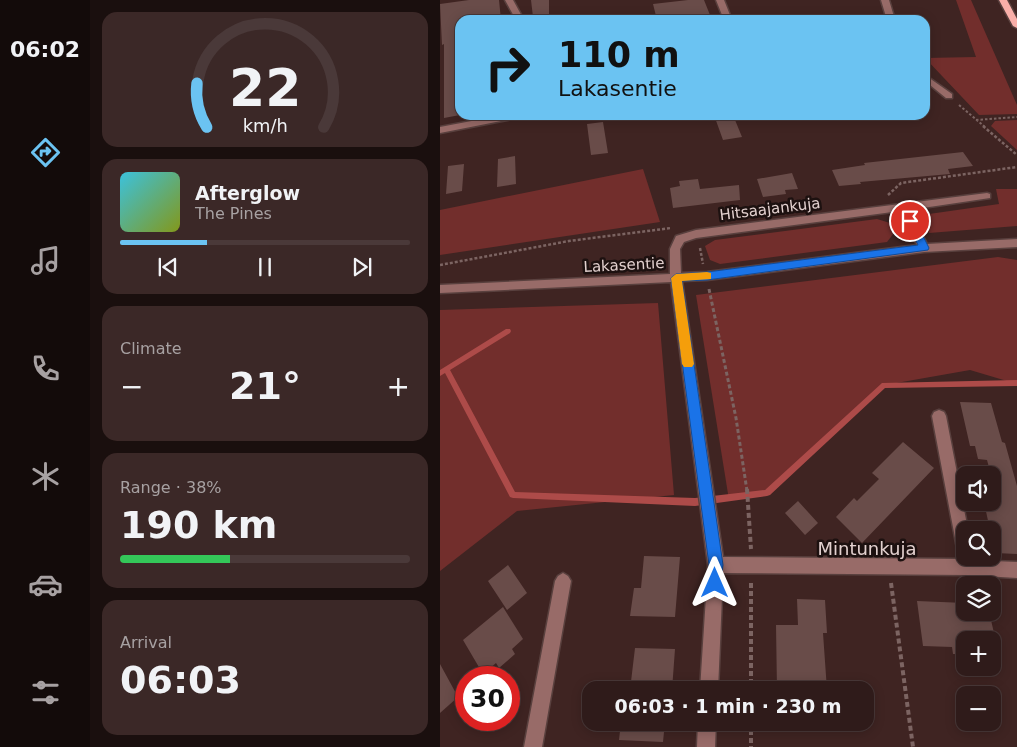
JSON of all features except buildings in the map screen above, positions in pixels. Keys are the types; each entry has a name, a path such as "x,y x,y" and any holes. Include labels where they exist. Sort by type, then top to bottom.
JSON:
{"main road":[{"path":"1003,0 1017,26"}],"street":[{"path":"509,0 517,15"},
{"path":"720,0 726,15"},
{"path":"885,0 890,15"},
{"path":"930,81 949,96"},
{"path":"440,130 491,120"},
{"name":"Hitsaajankuja","path":"710,681 716,565 676,278 675,249 680,240 696,234 987,196"},
{"path":"904,207 924,248"},
{"name":"Lakasentie","path":"440,289 707,276 924,248 1017,243"},
{"path":"939,416 959,521"},
{"name":"Mintunkuja","path":"716,565 889,567 956,561"},
{"name":"Mintunkuja","path":"997,566 1017,570"},
{"path":"533,747 563,581"},
{"path":"706,747 707,731"}],"path":[{"path":"949,96 1017,155"},
{"path":"976,120 1017,117"},
{"path":"696,234 707,276 732,404 750,513 751,681"},
{"path":"889,567 913,747"},
{"path":"751,731 751,747"}],"shaded area":[{"path":"956,0 971,0 1017,105 1017,114 979,115 930,63 930,58 976,57"},
{"path":"1017,120 1017,150 991,126 995,121"},
{"path":"643,169 660,222 440,255 440,210"},
{"path":"996,189 1017,189 1017,226 929,233 922,215 999,204"},
{"path":"877,219 890,223 894,233 887,242 720,264 710,260 705,246 715,240"},
{"path":"998,257 1017,260 1017,384 970,370 885,385 786,479 756,495 729,500 696,295"},
{"path":"658,303 674,495 517,511 440,571 440,310"}],"waterway":[{"path":"446,369 508,331"},
{"path":"440,373 446,369"},
{"path":"446,369 513,495 695,502 767,493 884,385 1017,383"}],"slow traffic":[{"path":"688,364 676,278 707,276"}],"route":[{"path":"715,583 716,565 676,278 707,276 924,248 910,221"}]}
